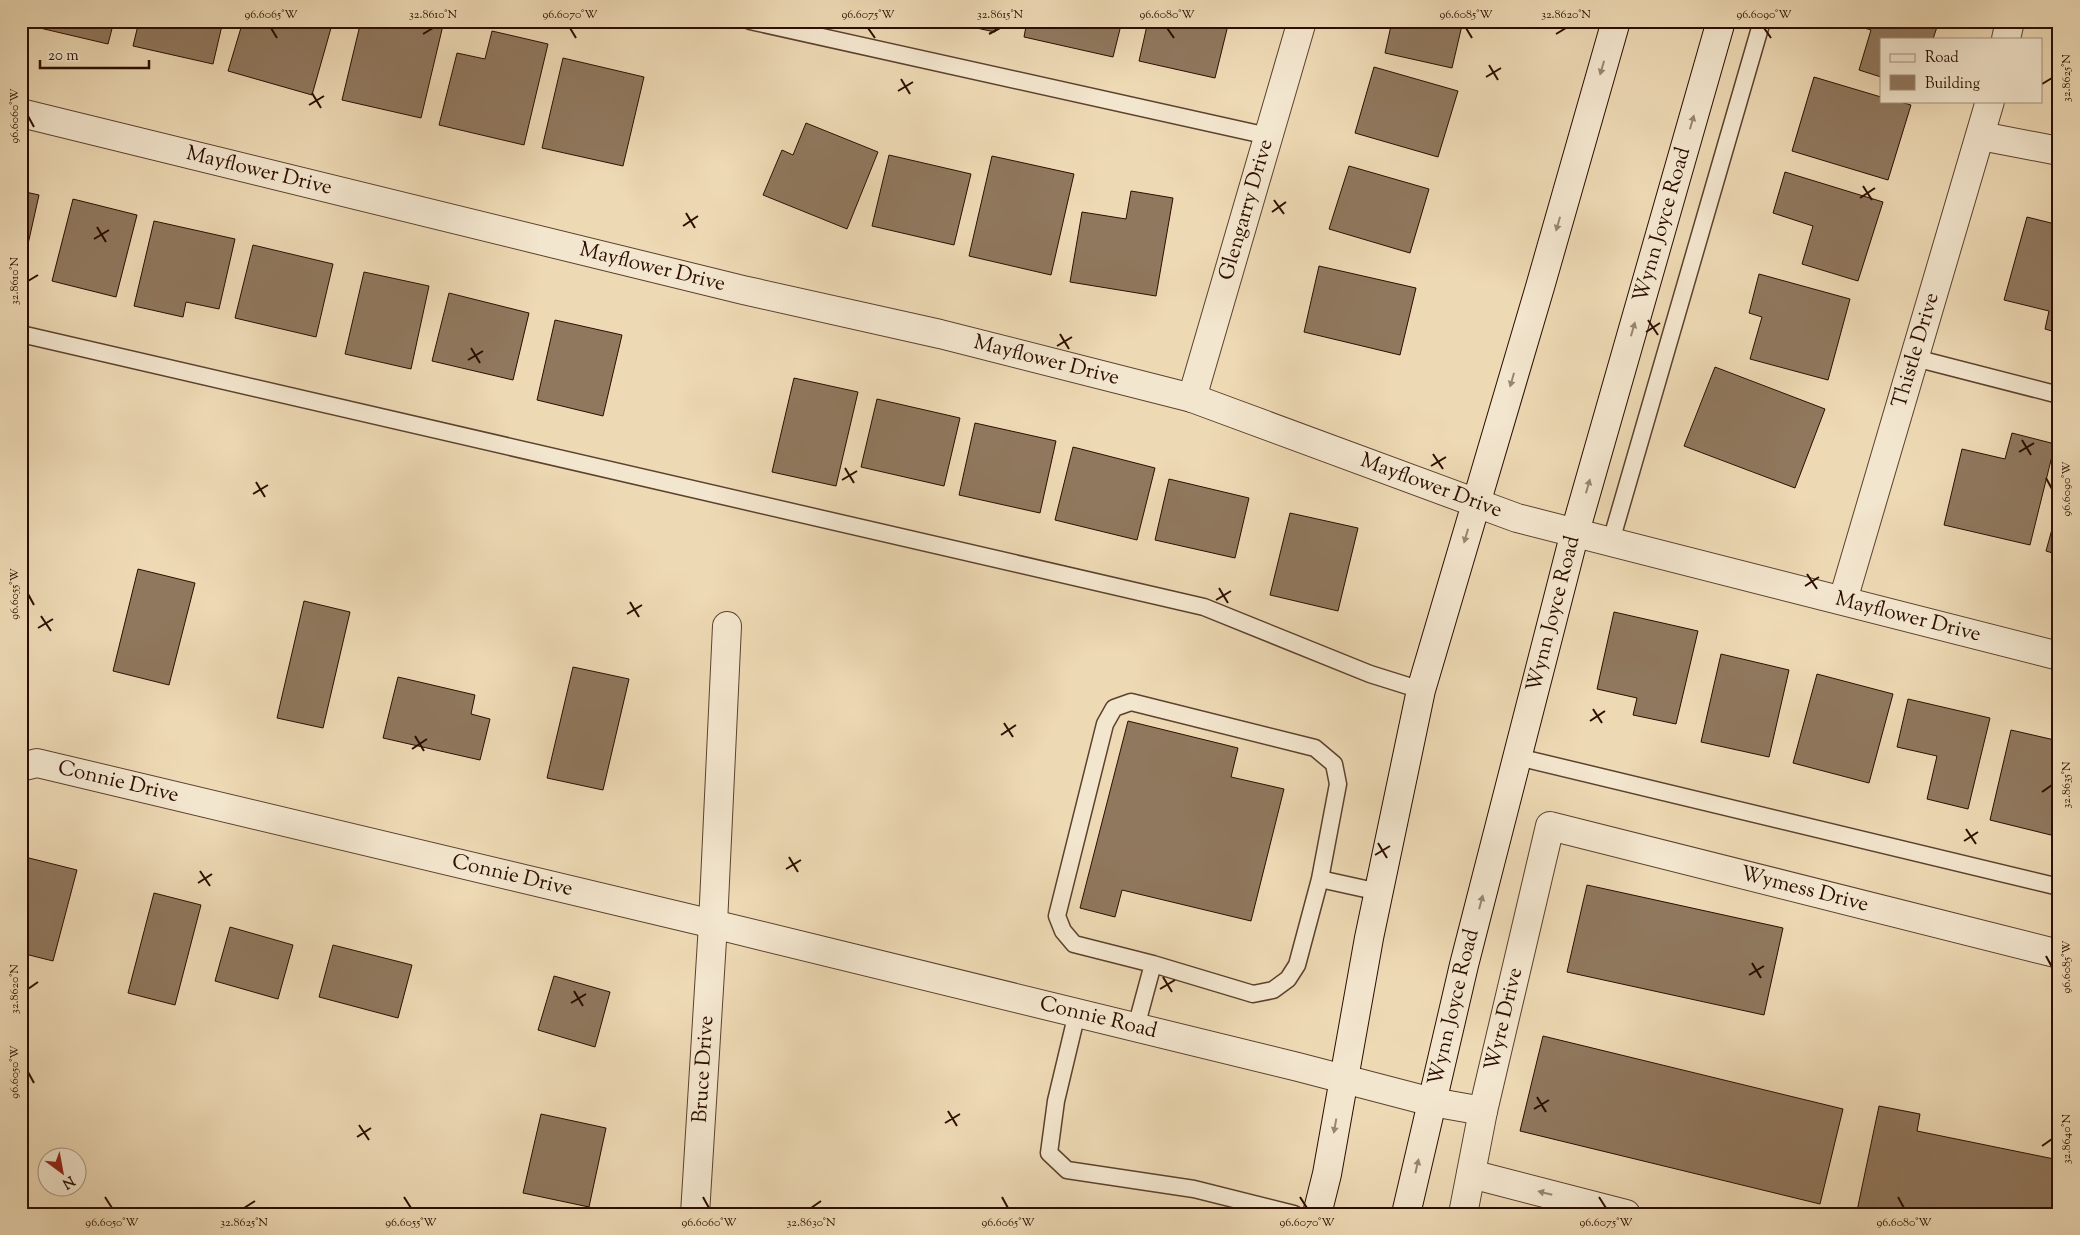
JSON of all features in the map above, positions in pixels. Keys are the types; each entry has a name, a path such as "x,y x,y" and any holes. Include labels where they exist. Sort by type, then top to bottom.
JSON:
{"street":[{"name":"Glengarry Drive","path":"1192,398 1302,21"},
{"path":"1317,1214 1327,1174 1379,892 1421,690 1616,21"},
{"name":"Wynn Joyce Road","path":"1406,1214 1464,964 1575,532 1721,21"},
{"path":"2006,38 2010,21"},
{"name":"Thistle Drive","path":"1843,600 1990,102"},
{"name":"Mayflower Drive","path":"21,113 724,286 940,334 1192,398 1517,518 2059,656"},
{"path":"1981,136 2059,151"},
{"path":"713,924 727,626"},
{"name":"Connie Drive","path":"21,767 37,763 713,924"},
{"name":"Wymess Drive","path":"1550,826 2059,954"},
{"name":"Wyre Drive","path":"1463,1214 1483,1111 1550,826"},
{"name":"Connie Road","path":"713,924 1344,1078 1432,1102 1483,1111"},
{"name":"Bruce Drive","path":"695,1214 713,924"},
{"path":"1471,1174 1626,1214"}],"lane":[{"path":"750,21 1268,136"},
{"path":"1611,541 1762,21"},
{"path":"21,334 1204,607 1370,674 1421,690"},
{"path":"1915,358 2059,395"},
{"path":"1131,702 1315,748 1334,764 1338,784 1320,879 1297,965 1288,979 1273,990 1252,994 1153,964 1074,944 1062,931 1057,916 1105,724 1114,708 1131,702"},
{"path":"1518,757 2059,887"},
{"path":"1320,879 1379,892"},
{"path":"1136,1027 1153,964"},
{"path":"1077,1013 1056,1101 1050,1153 1067,1170 1194,1189 1294,1214"}],"building":[{"path":"28,21 114,21 108,44 27,25"},
{"path":"139,21 223,21 213,64 133,46"},
{"path":"243,21 333,21 312,95 228,71"},
{"path":"361,21 444,21 421,118 342,100"},
{"path":"953,21 998,21 995,32 953,23"},
{"path":"1027,21 1122,21 1113,57 1024,37"},
{"path":"1148,21 1229,21 1215,78 1139,61"},
{"path":"1392,21 1463,21 1452,68 1385,53"},
{"path":"1841,21 1939,21 1933,38 1880,38 1880,77 1859,70 1871,30"},
{"path":"492,31 548,44 524,145 439,125 457,53 485,59"},
{"path":"563,58 644,77 623,166 542,148"},
{"path":"1374,67 1458,91 1438,157 1355,133"},
{"path":"1814,77 1880,97 1880,102 1900,102 1911,105 1888,180 1792,151"},
{"path":"806,123 878,152 847,229 763,195 782,150 793,155"},
{"path":"889,155 971,174 954,245 872,226"},
{"path":"992,156 1074,174 1051,275 969,256"},
{"path":"1349,166 1429,189 1410,253 1329,229"},
{"path":"1785,172 1883,202 1858,281 1802,264 1813,226 1773,213"},
{"path":"21,191 39,195 24,262 21,262"},
{"path":"1131,191 1173,198 1156,296 1070,282 1082,212 1126,219"},
{"path":"73,199 137,215 116,297 52,281"},
{"path":"2027,217 2059,225 2059,333 2045,329 2049,311 2004,300"},
{"path":"154,221 235,239 219,309 186,302 183,317 134,306"},
{"path":"253,245 333,264 316,337 235,318"},
{"path":"1319,266 1416,288 1400,355 1304,332"},
{"path":"364,272 429,286 411,369 345,354"},
{"path":"1759,274 1850,299 1828,380 1750,359 1762,317 1749,313"},
{"path":"449,293 529,313 513,380 432,361"},
{"path":"555,320 622,335 603,416 537,400"},
{"path":"1715,367 1825,409 1795,488 1684,446"},
{"path":"794,378 858,392 836,486 772,472"},
{"path":"877,399 960,418 944,486 861,467"},
{"path":"975,423 1056,441 1040,513 959,495"},
{"path":"2012,433 2055,444 2030,545 1944,525 1962,449 2005,459"},
{"path":"1073,447 1155,468 1137,540 1055,520"},
{"path":"1169,479 1249,498 1235,558 1155,540"},
{"path":"2059,504 2059,555 2046,551"},
{"path":"1290,513 1358,528 1338,611 1270,595"},
{"path":"138,569 195,583 169,685 113,671"},
{"path":"304,601 350,612 323,728 277,718"},
{"path":"1614,612 1698,631 1676,724 1633,715 1637,698 1597,689"},
{"path":"1721,654 1789,670 1769,757 1701,742"},
{"path":"573,667 629,679 603,790 547,778"},
{"path":"1817,674 1893,694 1869,783 1793,763"},
{"path":"398,677 475,695 471,714 490,719 480,760 383,738"},
{"path":"1908,699 1990,718 1968,809 1927,799 1937,756 1897,747"},
{"path":"1128,721 1238,748 1231,777 1284,789 1251,921 1122,890 1115,917 1080,908"},
{"path":"2011,730 2059,741 2059,837 1990,820"},
{"path":"21,856 77,870 53,961 21,953"},
{"path":"1587,885 1783,928 1764,1015 1567,972"},
{"path":"154,893 201,905 175,1005 128,993"},
{"path":"230,927 293,945 278,999 215,981"},
{"path":"333,945 412,965 398,1018 319,997"},
{"path":"554,976 610,992 595,1047 538,1030"},
{"path":"1543,1036 1843,1109 1820,1204 1520,1131"},
{"path":"1879,1106 1920,1114 1917,1131 2059,1160 2059,1214 1871,1214 1857,1211"},
{"path":"541,1114 606,1128 589,1207 523,1193"},
{"path":"1070,1209 1090,1214 1069,1214"}]}
